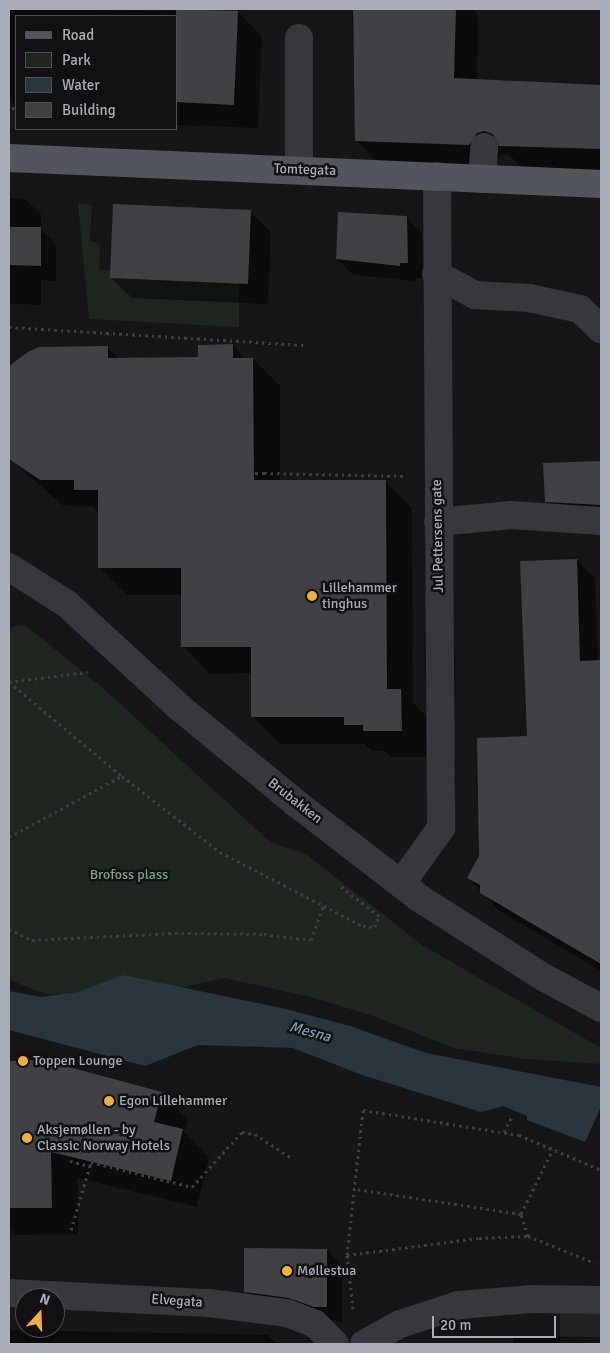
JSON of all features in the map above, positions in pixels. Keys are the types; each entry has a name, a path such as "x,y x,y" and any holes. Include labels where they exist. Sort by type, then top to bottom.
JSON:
{"main road":[{"name":"Tomtegata","path":"9,158 601,184"}],"street":[{"path":"299,38 299,170"},
{"path":"482,179 484,147"},
{"name":"Jul Pettersens gate","path":"401,884 441,828 437,477 437,176"},
{"path":"436,274 475,295 529,298 580,309 601,329"},
{"path":"438,522 511,515 601,521"},
{"name":"Brubakken","path":"9,567 67,604 179,707 296,804 401,884 543,977 601,1008"},
{"name":"Elvegata","path":"9,1293 209,1303 287,1313 315,1324 335,1344"},
{"path":"359,1332 400,1324 459,1305 532,1299 601,1300"}],"path":[{"path":"9,326 305,345"},
{"path":"132,476 264,473 437,477"},
{"path":"9,682 96,671"},
{"path":"9,673 9,682"},
{"path":"9,682 122,776 220,852 363,926 375,927 378,916 372,911"},
{"path":"9,837 122,776"},
{"path":"9,929 32,940 175,933 264,934 311,940 324,905"},
{"path":"359,1332 347,1255 363,1110 504,1132 553,1149 601,1170"},
{"path":"504,1132 512,1116"},
{"path":"70,1161 192,1187 242,1132 255,1134 290,1157"},
{"path":"528,1236 521,1214 553,1149"},
{"path":"71,1230 93,1155"},
{"path":"355,1189 521,1214"},
{"path":"347,1255 479,1238 528,1236 596,1263"}],"shaded area":[{"path":"560,1313 601,1314 601,1344 560,1344"}],"green space":[{"path":"78,203 92,205 90,241 100,244 99,270 239,280 239,327 89,319"},
{"name":"Brofoss plass","path":"25,625 103,688 270,842 306,854 422,945 601,1048 601,1064 526,1059 453,1048 371,1015 310,997 225,978 151,994 46,994 9,980 9,628"}],"water":[{"name":"Mesna","path":"123,975 286,1009 350,1026 426,1053 601,1087 601,1107 585,1142 527,1120 527,1116 503,1106 481,1112 362,1075 293,1048 198,1045 145,1066 9,1030 9,991 40,997 78,992"}],"building":[{"path":"176,9 238,11 234,105 178,102 178,15 176,15"},
{"path":"353,9 456,9 454,78 601,85 601,149 499,146 493,134 484,131 477,133 469,145 355,141"},
{"path":"113,204 251,210 248,284 110,278"},
{"path":"338,212 407,216 408,263 400,263 400,266 336,259"},
{"path":"9,227 41,227 41,266 9,265"},
{"path":"233,344 233,358 253,358 254,480 386,480 387,689 401,689 402,731 363,731 363,725 344,725 344,717 251,717 251,647 181,647 181,568 98,568 98,490 74,490 74,480 40,480 9,459 9,366 28,352 39,347 108,346 108,358 198,357 198,345"},
{"path":"601,461 601,505 545,502 543,463"},
{"path":"577,559 580,661 601,660 601,964 480,893 480,885 467,878 479,856 477,738 527,736 520,561"},
{"path":"43,1060 162,1092 154,1122 183,1129 171,1181 51,1152 52,1208 9,1208 9,1061"},
{"path":"244,1248 327,1249 327,1307 314,1307 289,1298 244,1292"}],"place":[{"name":"Lillehammer tinghus","path":"312,596"},
{"name":"Toppen Lounge","path":"23,1061"},
{"name":"Egon Lillehammer","path":"109,1101"},
{"name":"Aksjemøllen - by Classic Norway Hotels","path":"27,1138"},
{"name":"Møllestua","path":"287,1271"}]}
